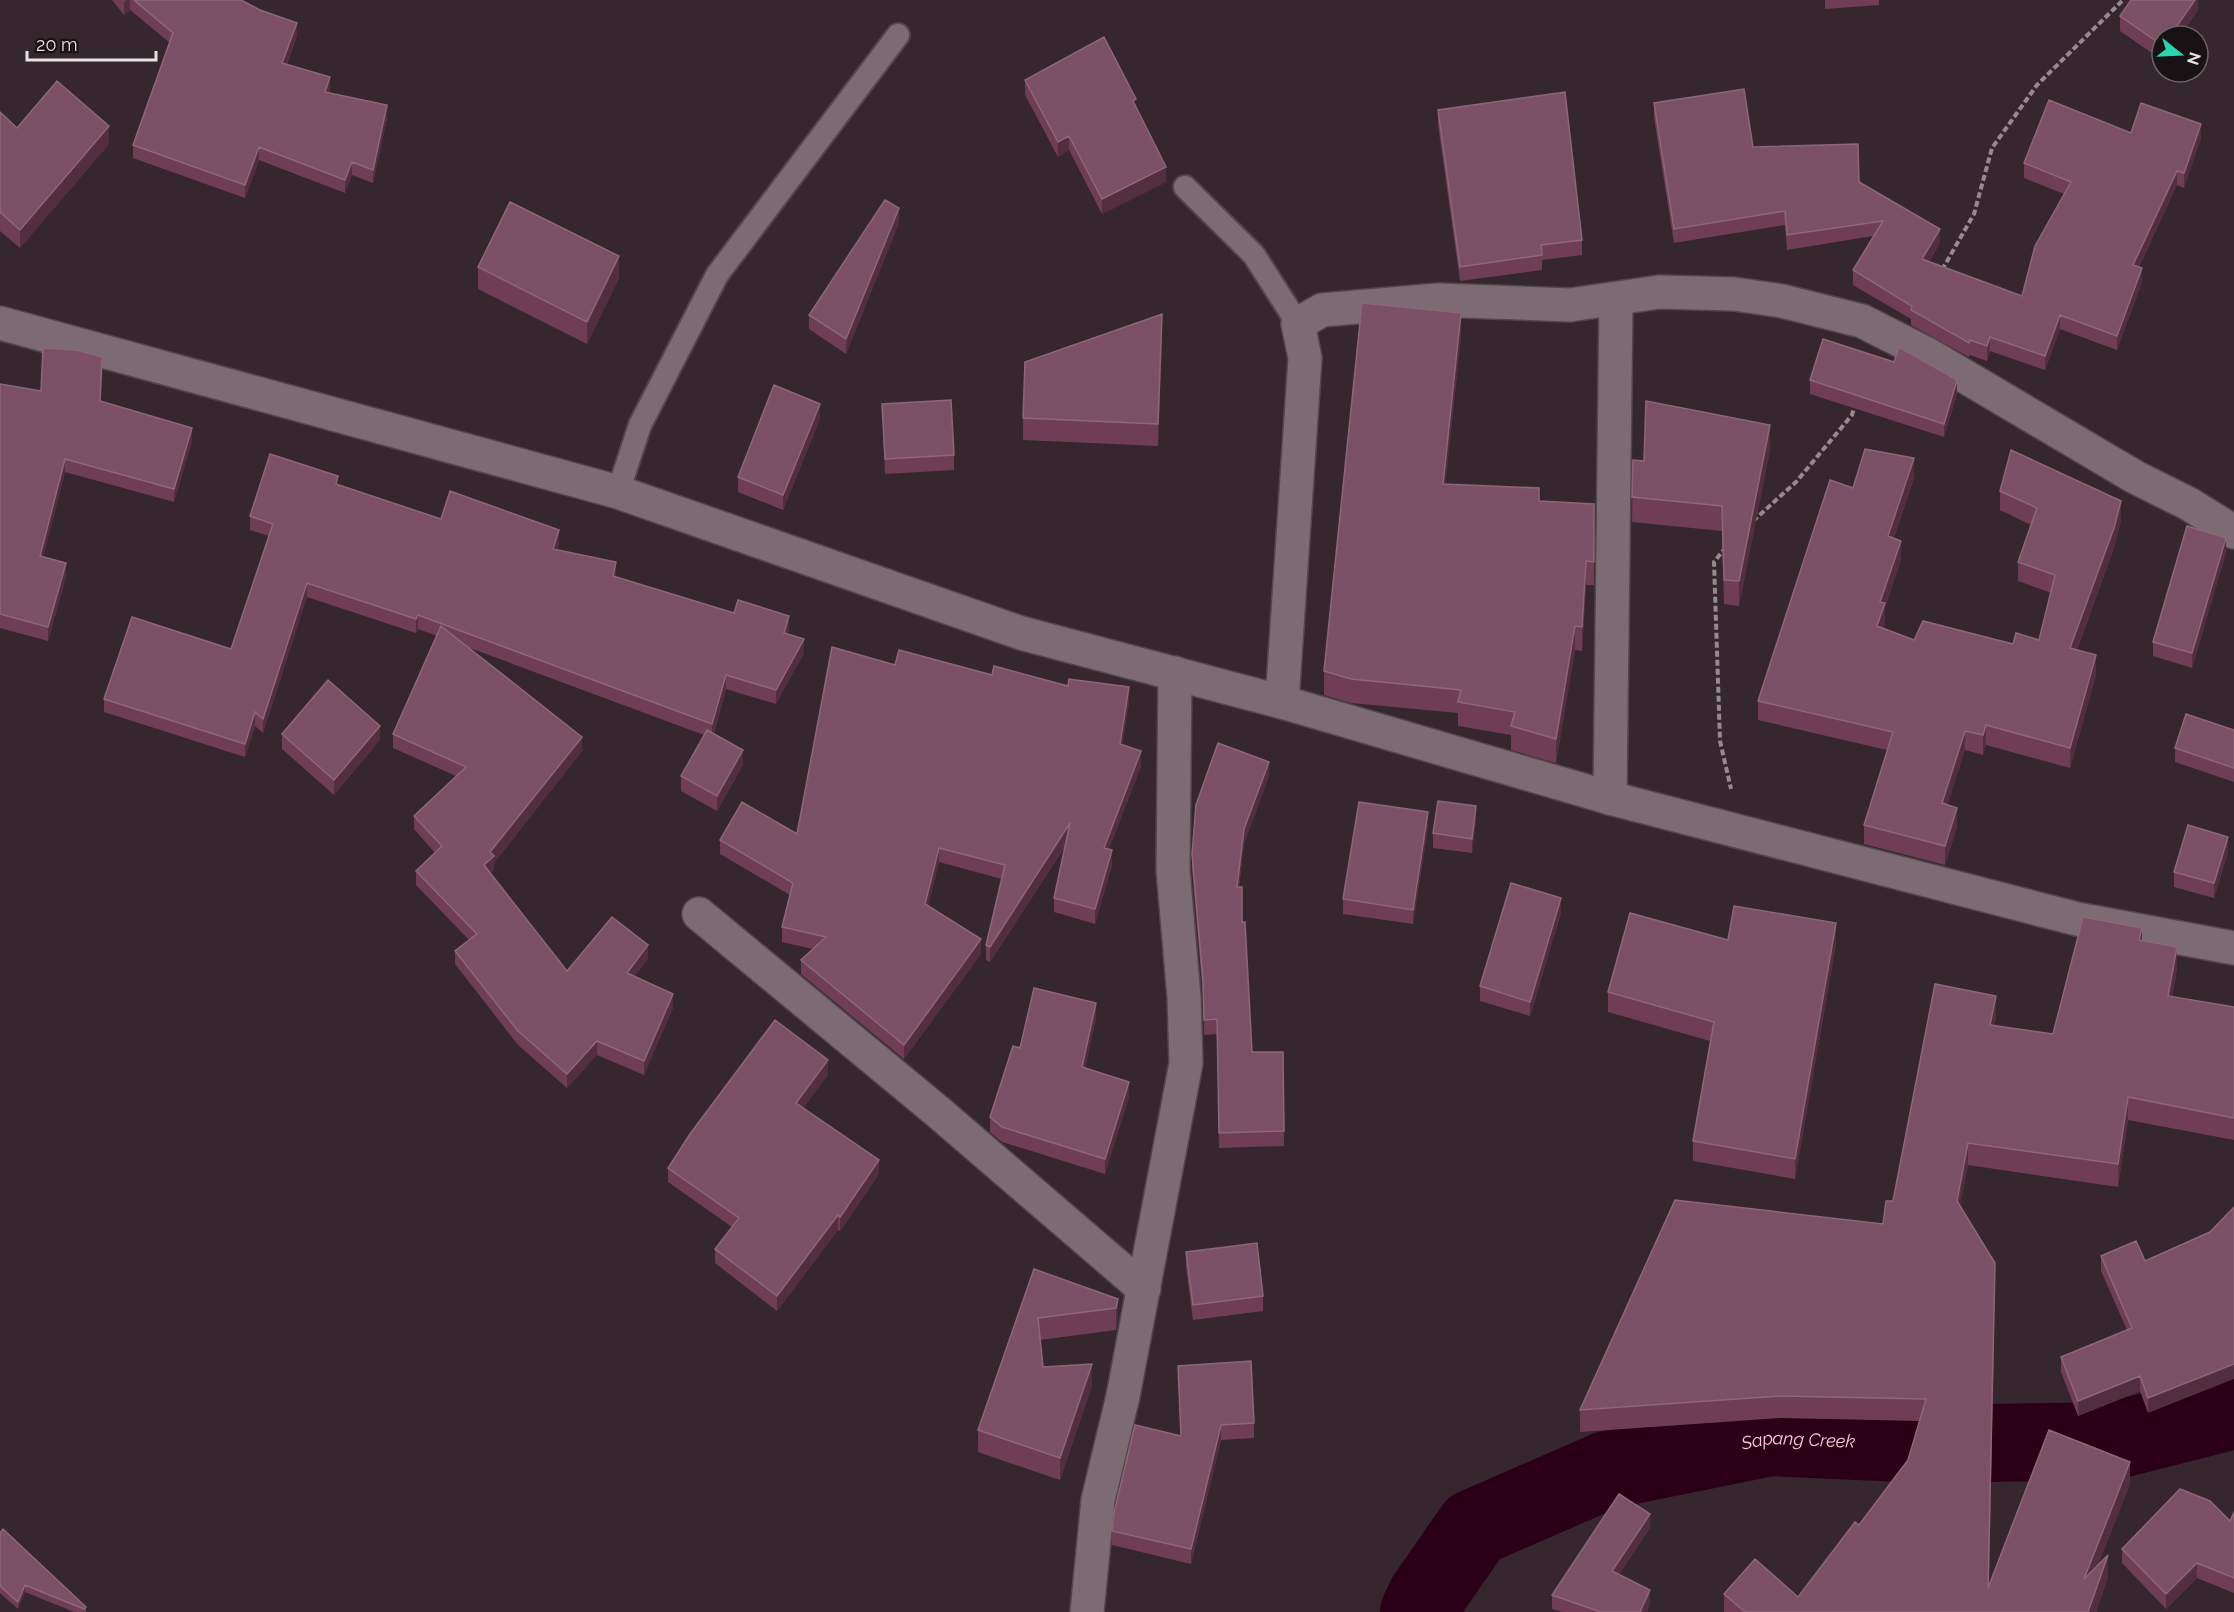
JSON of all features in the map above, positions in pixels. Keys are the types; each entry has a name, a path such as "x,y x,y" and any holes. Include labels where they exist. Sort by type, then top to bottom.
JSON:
{"street":[{"path":"1282,702 1305,358 1298,324 1322,310 1438,300 1570,305 1659,292 1734,294 1782,301 1862,321 1927,354 2135,477 2189,504 2234,532"},
{"path":"1610,798 1616,300"},
{"path":"0,323 618,492 1021,633 1282,702 1610,798 2077,919 2234,948"},
{"path":"1087,1612 1098,1500 1123,1396 1186,1063 1184,997 1173,870 1175,674"},
{"path":"699,914 937,1111 1144,1289"}],"lane":[{"path":"618,492 640,425 717,275 898,35"},
{"path":"1185,188 1254,255 1298,324"}],"path":[{"path":"1941,272 1974,213 1992,148 2037,85 2122,1"},
{"path":"1745,528 1796,482 1852,415 1858,397"},
{"path":"1728,544 1714,562 1720,741 1733,796 1745,833"}],"building":[{"path":"134,0 241,0 260,10 297,23 282,63 330,77 325,92 387,105 373,170 352,162 345,180 259,147 245,185 133,145 173,33"},
{"path":"2131,0 2195,0 2178,24 2150,24 2150,37 2120,16"},
{"path":"1104,37 1136,99 1133,101 1166,167 1102,199 1069,136 1058,142 1025,80"},
{"path":"57,81 109,126 20,230 0,212 0,112 17,128"},
{"path":"1744,89 1753,147 1858,144 1859,182 1940,229 1922,259 2022,296 2035,246 2071,182 2024,163 2049,100 2131,133 2141,103 2201,124 2184,173 2177,171 2133,265 2142,268 2117,336 2060,315 2045,356 1990,337 1987,346 1970,340 1969,343 1911,310 1912,306 1853,270 1883,221 1787,235 1785,211 1674,229 1654,103"},
{"path":"1565,92 1582,240 1541,245 1542,255 1460,267 1438,110"},
{"path":"885,200 899,208 846,339 809,315"},
{"path":"510,202 619,256 587,322 478,267"},
{"path":"1362,303 1461,313 1443,484 1539,488 1539,501 1594,504 1594,562 1586,561 1582,627 1575,626 1556,739 1511,726 1515,712 1458,702 1461,690 1351,679 1324,671"},
{"path":"1162,314 1158,424 1023,418 1025,362"},
{"path":"1823,339 1894,362 1899,347 1957,380 1944,424 1810,380"},
{"path":"43,348 76,350 102,357 100,401 192,428 174,489 65,459 40,556 66,563 48,627 0,614 0,384 41,391"},
{"path":"774,385 820,404 783,495 738,477"},
{"path":"951,400 954,455 885,459 882,404"},
{"path":"1646,401 1770,425 1739,581 1724,580 1722,506 1632,497 1633,460 1644,461"},
{"path":"1865,449 1914,458 1888,536 1901,541 1880,602 1885,603 1877,626 1914,640 1923,621 2013,644 2016,633 2039,640 2055,575 2018,562 2037,508 2000,491 2011,450 2121,501 2114,528 2070,648 2096,655 2070,748 1986,725 1983,735 1965,731 1942,803 1957,808 1945,846 1864,825 1893,732 1758,701 1830,480 1853,488"},
{"path":"270,454 338,476 336,484 441,519 450,491 559,530 553,549 616,562 613,576 734,613 738,600 789,616 784,633 804,639 776,690 726,675 712,724 418,615 416,619 307,583 263,719 255,712 245,744 104,699 132,617 231,649 273,524 250,516"},
{"path":"2187,526 2226,538 2192,653 2153,642"},
{"path":"441,626 582,737 490,852 494,856 484,865 567,971 612,917 648,945 627,973 673,994 644,1061 597,1041 567,1074 518,1031 455,951 477,934 416,871 442,846 414,816 466,767 393,734"},
{"path":"832,647 895,665 899,650 992,675 994,666 1068,686 1069,679 1129,687 1120,744 1141,751 1104,848 1112,850 1095,909 1054,898 1070,823 990,947 986,945 1005,865 939,848 925,904 981,939 904,1045 801,960 826,937 782,927 793,883 720,840 742,802 797,834"},
{"path":"328,680 380,726 334,780 282,734"},
{"path":"2186,714 2234,730 2234,768 2175,748"},
{"path":"707,730 743,750 717,796 681,776"},
{"path":"1218,743 1269,762 1244,829 1237,887 1242,887 1242,922 1245,922 1252,1052 1283,1052 1284,1131 1219,1133 1217,1019 1204,1020 1203,981 1192,854 1196,805"},
{"path":"1438,801 1476,806 1472,839 1433,833"},
{"path":"1359,802 1428,812 1413,910 1343,899"},
{"path":"2188,825 2228,837 2214,883 2174,872"},
{"path":"1511,883 1561,898 1530,1002 1480,986"},
{"path":"1734,906 1836,923 1795,1159 1693,1141 1714,1022 1608,992 1630,913 1728,940"},
{"path":"2083,917 2142,928 2139,940 2177,947 2168,996 2234,1007 2234,1118 2128,1097 2118,1164 1968,1143 1957,1201 1995,1263 1988,1588 2049,1430 2130,1462 2084,1579 2108,1555 2088,1612 1745,1612 1724,1594 1755,1559 1798,1597 1855,1522 1859,1525 1908,1460 1926,1399 1781,1396 1580,1410 1675,1200 1883,1224 1886,1201 1893,1201 1935,984 1996,996 1990,1025 2053,1034"},
{"path":"1034,988 1096,1003 1082,1067 1129,1082 1105,1159 1002,1127 990,1117 1013,1046 1020,1048"},
{"path":"775,1020 828,1060 796,1103 879,1160 840,1217 838,1215 777,1296 715,1249 739,1218 668,1168 690,1134"},
{"path":"2234,1207 2234,1364 2148,1398 2140,1376 2078,1401 2061,1357 2132,1328 2101,1256 2136,1241 2145,1261 2210,1232"},
{"path":"1257,1243 1263,1296 1193,1305 1186,1252"},
{"path":"1034,1269 1118,1299 1116,1308 1038,1318 1043,1367 1092,1364 1060,1458 978,1430"},
{"path":"1251,1361 1254,1423 1221,1425 1191,1549 1112,1531 1114,1513 1135,1425 1181,1436 1178,1366"},
{"path":"2180,1489 2210,1501 2230,1521 2234,1512 2234,1578 2197,1563 2166,1594 2122,1549"},
{"path":"1619,1494 1650,1514 1612,1571 1650,1590 1640,1612 1601,1612 1552,1595"},
{"path":"3,1529 86,1607 84,1609 25,1585 18,1602 0,1586 0,1533"}],"waterway":[{"name":"Sapang Creek","path":"1419,1612 1426,1597 1474,1528 1607,1470 1770,1437 1926,1444 2112,1441 2234,1410"}]}
